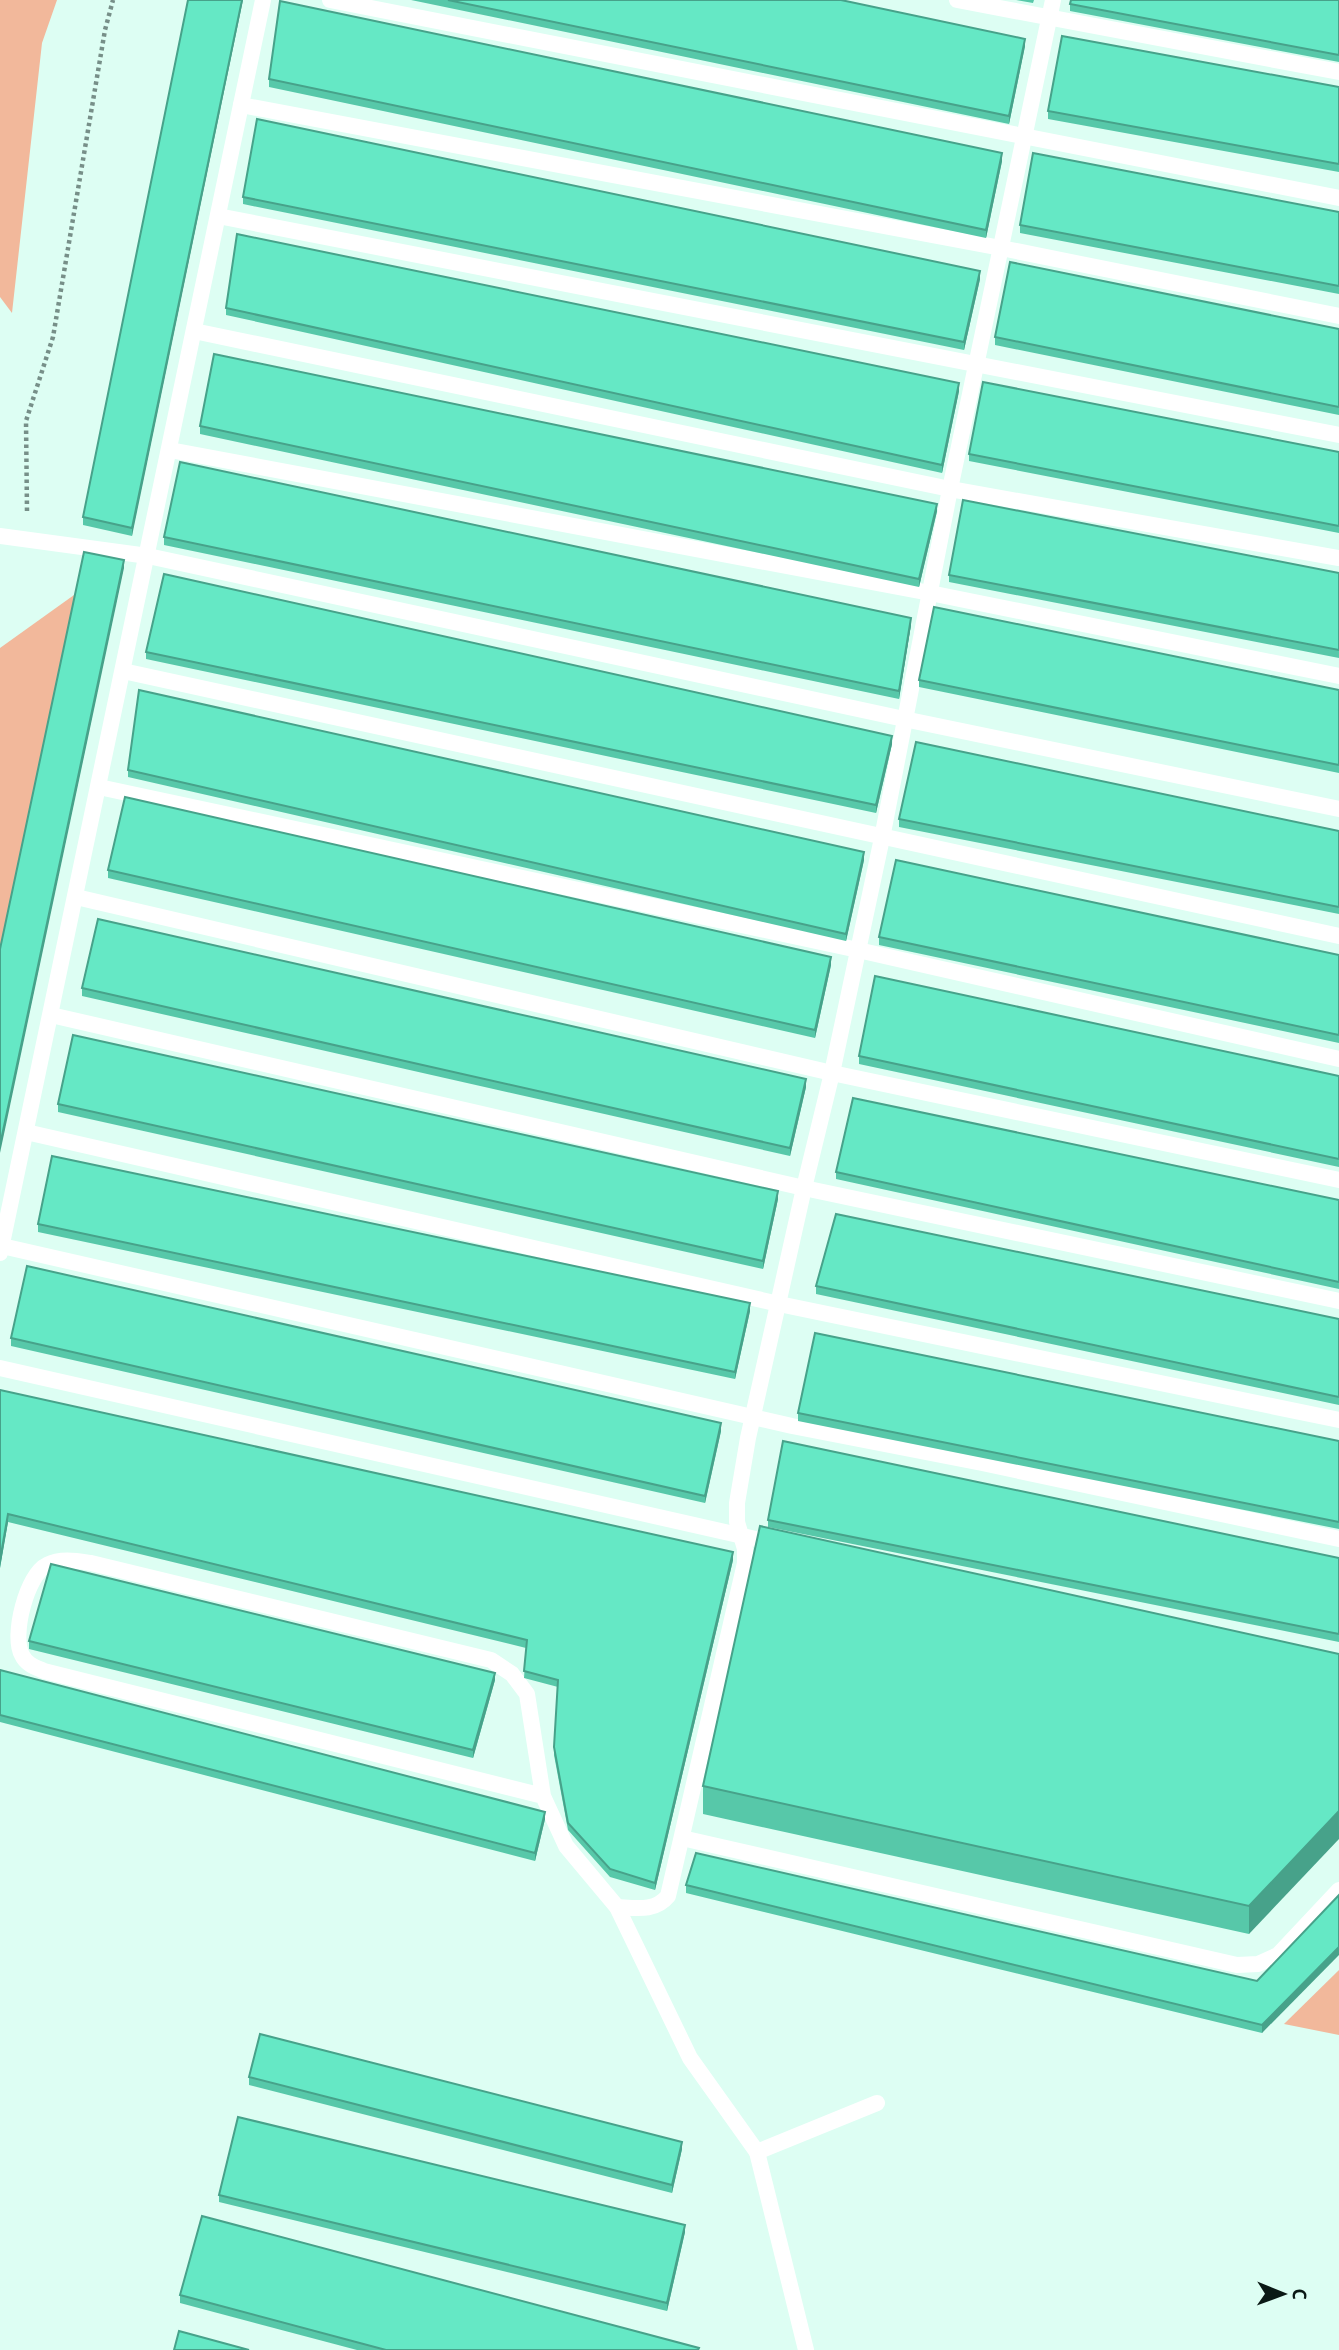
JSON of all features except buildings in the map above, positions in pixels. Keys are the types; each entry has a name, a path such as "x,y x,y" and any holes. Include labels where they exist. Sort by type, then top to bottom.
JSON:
{"lane":[{"path":"263,0 1,1250 753,1417 1339,1539"},
{"path":"330,0 1339,198"},
{"path":"957,0 1339,72"},
{"path":"617,1907 649,1908 661,1905 668,1896 745,1563 737,1522 737,1503 753,1417 832,1073 882,838 950,489 1053,0"},
{"path":"241,105 1002,248 1339,316"},
{"path":"218,216 1339,435"},
{"path":"194,331 950,489 1339,558"},
{"path":"170,450 930,593 1339,676"},
{"path":"0,536 148,556 1339,810"},
{"path":"123,671 1339,936"},
{"path":"99,787 858,950 1339,1059"},
{"path":"76,897 832,1073 1339,1180"},
{"path":"51,1015 804,1188 1339,1301"},
{"path":"26,1132 779,1304 1339,1420"},
{"path":"0,1368 742,1537 794,1546"},
{"path":"543,1796 44,1671 23,1658 17,1637 34,1576 45,1565 59,1561 91,1563 491,1660 512,1674 527,1694 543,1796 566,1846 617,1907 690,2058 757,2152 806,2350"},
{"path":"682,1838 1237,1965 1258,1964 1278,1955 1339,1890"},
{"path":"757,2152 877,2103"}],"path":[{"path":"27,538 26,421 53,337 105,30 113,0"}],"shaded area":[{"path":"0,0 57,0 42,43 12,313 0,297"},
{"path":"81,590 0,979 0,648"},
{"path":"1339,1970 1339,2035 1284,2024"}]}
